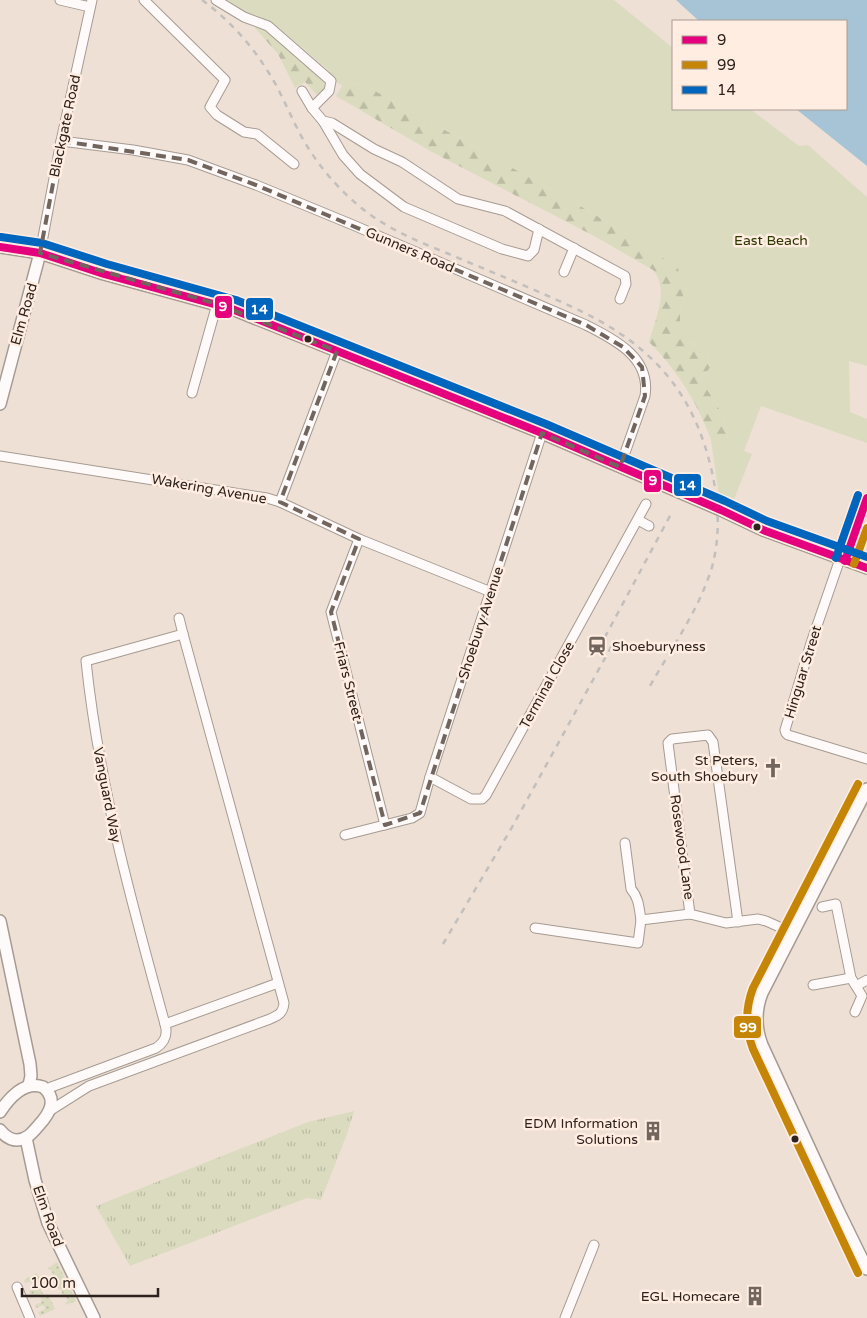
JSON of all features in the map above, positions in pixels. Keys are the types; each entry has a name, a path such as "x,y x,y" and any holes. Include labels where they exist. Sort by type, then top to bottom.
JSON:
{"street":[{"path":"60,0 91,3"},
{"path":"144,0 225,80 210,107 217,115 244,132 257,134 294,164"},
{"path":"216,0 244,17 268,26 331,81 330,91 312,108"},
{"name":"Blackgate Road","path":"40,253 61,141 91,3"},
{"path":"302,91 343,155 360,174 404,207 502,249 528,256 534,250 540,229"},
{"path":"323,121 332,123 374,149 402,162 458,199 505,211 625,276 626,284 620,299"},
{"name":"Gunners Road","path":"61,141 133,150 188,160 256,185 353,225 586,325 607,336 636,359 642,367 647,384 645,396 620,467"},
{"path":"0,247 40,253 104,274 217,304 542,433 763,530 867,568"},
{"path":"564,272 574,248"},
{"name":"Elm Road","path":"0,404 40,253"},
{"path":"192,393 217,304"},
{"path":"280,502 337,351"},
{"name":"Shoebury Avenue","path":"385,825 412,818 420,813 542,433"},
{"name":"Wakering Avenue","path":"0,456 254,496 280,502 359,539 491,592"},
{"path":"843,560 867,498"},
{"name":"Terminal Close","path":"430,777 471,799 482,799 486,795 646,504"},
{"path":"638,520 649,526"},
{"name":"Friars Street","path":"359,539 331,612 385,825"},
{"name":"Hinguar Street","path":"843,560 811,643 785,730 788,735 867,759"},
{"path":"51,1110 89,1086 280,1014 284,1010 284,1003 178,618"},
{"name":"Vanguard Way","path":"165,1024 114,832 93,724 86,661 182,634"},
{"name":"Rosewood Lane","path":"690,914 668,743 672,739 708,735 713,742 738,922"},
{"path":"867,789 760,999 756,1012 756,1028 762,1045 838,1210 867,1268"},
{"path":"344,835 385,825"},
{"path":"535,928 638,943 641,920 638,901 631,889 625,843"},
{"path":"822,907 836,904 853,982 862,996 855,1012"},
{"name":"Rosewood Lane","path":"641,920 690,914 718,922 766,921 794,932"},
{"path":"0,921 30,1064 31,1076 29,1086"},
{"path":"813,985 867,980"},
{"path":"46,1089 156,1048 164,1042 167,1031 165,1024 278,983"},
{"path":"139,1054 143,1067"},
{"path":"0,1112 17,1093 29,1086 40,1085 46,1089 51,1098 51,1110 48,1116 26,1138 10,1139 0,1130"},
{"name":"Elm Road","path":"26,1138 35,1180 48,1223 94,1318"},
{"path":"565,1318 594,1245"},
{"path":"17,1287 31,1318"}],"highlighted area":[{"path":"61,141 188,160 256,185 586,325 623,347 642,367 645,396 620,467 542,433 420,813 385,825 331,612 359,539 280,502 337,351 217,304 40,253"}],"green space":[{"name":"East Beach","path":"227,0 614,0 672,47 672,110 751,110 799,146 808,145 867,197 867,366 849,361 850,412 867,419 867,443 761,406 744,451 752,454 731,507 720,502 711,440 726,443 728,436 727,428 720,410 700,380 710,368 706,347 687,342 680,334 680,315 684,301 678,268 584,208 363,84 352,83 342,86 334,80 327,69 273,23 248,14"},
{"path":"259,26 294,51 294,56 302,63 306,63 322,78 325,86 319,96 305,82 295,88 278,54 255,28"},
{"path":"352,83 363,84 584,208 679,268 684,301 680,315 687,342 706,347 710,368 700,380 715,401 724,419 728,436 726,443 711,440 700,413 686,388 669,364 649,342 661,296 658,278 653,270 596,237 432,152 336,96 342,86"},
{"path":"354,1111 321,1200 307,1198 130,1266 96,1206 308,1122"},
{"path":"57,1262 76,1301 66,1305 65,1303 68,1301 66,1296 63,1297 61,1289 57,1287 59,1286 58,1283 56,1284 54,1280 56,1279 55,1276 51,1275 53,1274 48,1268"},
{"path":"37,1273 44,1288 41,1290 44,1296 48,1294 55,1309 40,1316 38,1312 45,1309 43,1305 36,1308 35,1305 42,1302 39,1295 31,1298 29,1291 36,1288 33,1281 25,1283 24,1280"}],"water":[{"path":"676,0 867,0 867,166 797,110 847,110 847,20 698,20"}],"railway":[{"path":"202,0 230,23 253,50 273,79 313,156 334,182 359,206 407,236 539,292 596,319 622,335 644,352 664,372 680,393 694,418 705,446 713,477 717,511 715,556 707,583 700,598 650,686"},
{"path":"599,648 671,514"},
{"path":"443,944 511,829 615,640"}],"transit line":[{"name":"14","path":"1,237 42,243 107,264 236,300 546,424 767,521 867,557"},
{"name":"9","path":"0,247 40,253 104,274 232,309 542,433 763,530 867,568"},
{"name":"14","path":"836,558 858,495"},
{"name":"9","path":"845,561 867,498"},
{"name":"99","path":"854,564 867,528"},
{"name":"99","path":"858,784 753,988 748,1003 747,1018 753,1049 858,1273"}],"place":[{"name":"Shoeburyness","path":"597,646"},
{"name":"St Peters, South Shoebury","path":"773,768"},
{"name":"EDM Information Solutions","path":"653,1131"},
{"name":"EGL Homecare","path":"755,1296"}]}
